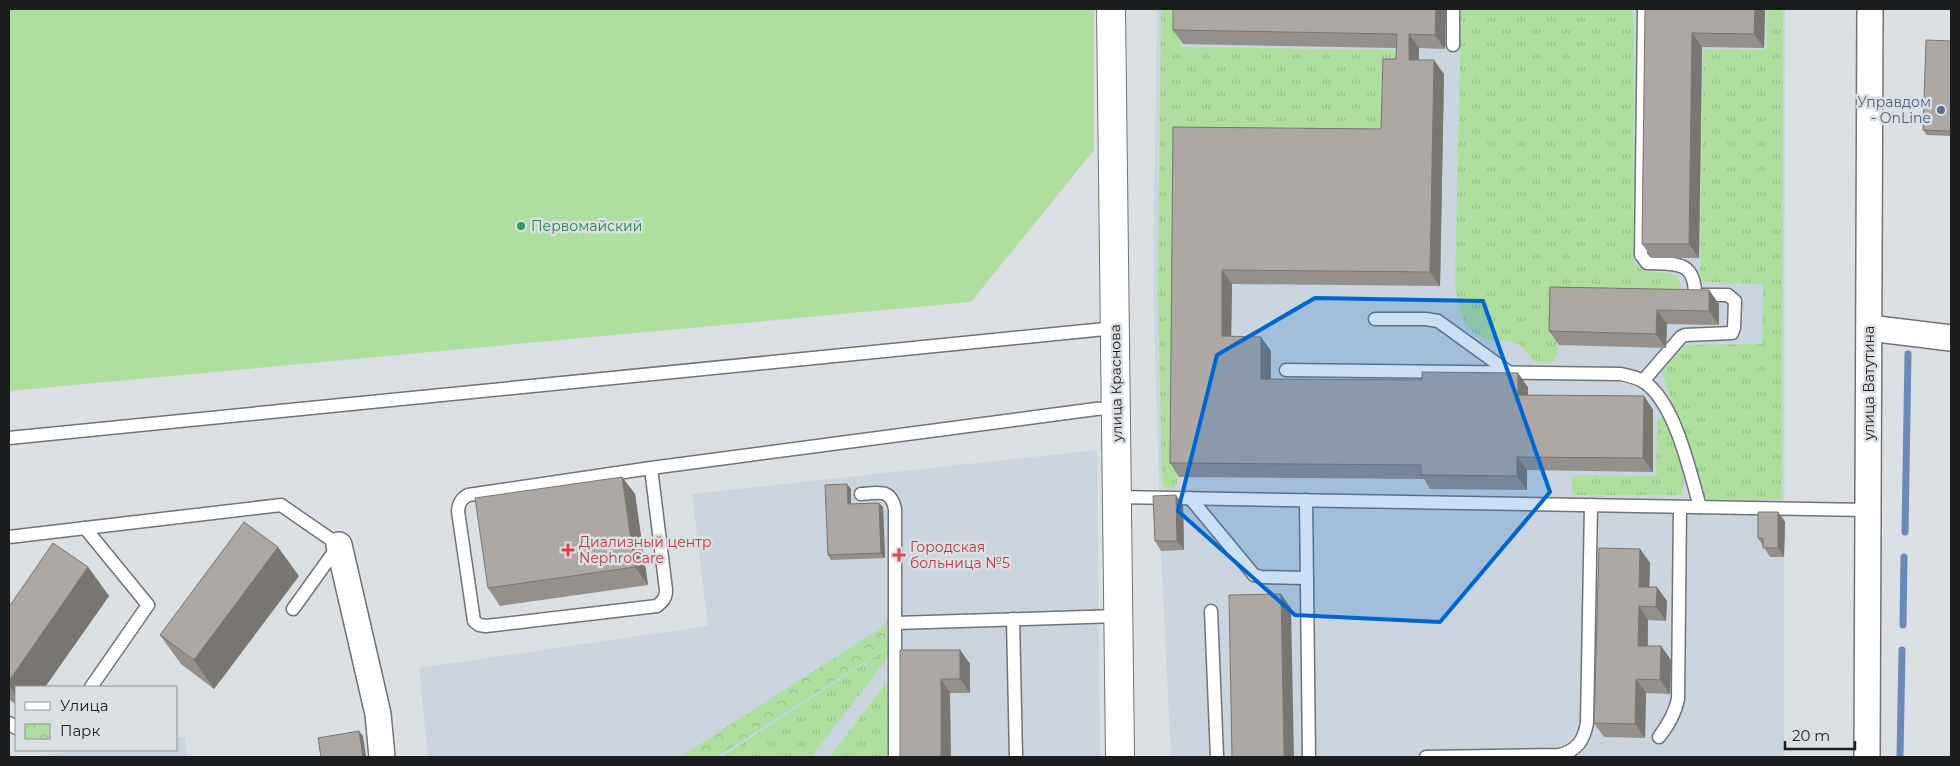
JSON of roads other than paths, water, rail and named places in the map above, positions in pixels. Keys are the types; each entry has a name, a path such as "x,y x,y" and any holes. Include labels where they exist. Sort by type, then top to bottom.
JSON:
{"street":[{"name":"улица Краснова","path":"1111,9 1120,757"},
{"name":"улица Ватутина","path":"1868,757 1870,9"},
{"path":"1869,328 1951,338"},
{"path":"338,545 378,714 382,757"}],"lane":[{"path":"1453,9 1453,45"},
{"path":"1643,381 1681,337 1685,335 1732,333 1735,301 1728,296 1690,295 1693,278 1685,267 1647,263 1641,255 1644,9"},
{"path":"1375,319 1426,319 1438,321 1510,373"},
{"path":"9,438 1115,328"},
{"path":"1286,370 1621,374 1643,381 1659,397 1670,418 1684,452 1700,507"},
{"path":"652,468 666,590 666,597 657,606 486,626 474,621 458,511 462,498 468,495 652,468 1116,408"},
{"path":"861,494 884,493 890,495 894,501 894,757"},
{"path":"1117,497 1868,510"},
{"path":"1190,498 1254,575 1261,578 1307,578"},
{"path":"1306,500 1309,757"},
{"path":"9,537 281,505 338,545 293,609"},
{"path":"1426,757 1559,755 1570,752 1579,744 1585,734 1587,723 1591,505"},
{"path":"1659,737 1672,717 1678,699 1680,507"},
{"path":"85,528 148,605 92,686"},
{"path":"1211,611 1217,757"},
{"path":"895,623 1118,616"},
{"path":"1013,619 1016,757"}],"waterway":[{"path":"1905,532 1908,354"},
{"path":"1903,625 1904,557"},
{"path":"1900,757 1902,650"}],"place":[{"name":"Управдом - OnLine","path":"1941,110"},
{"name":"Первомайский","path":"521,226"},
{"name":"Диализный центр NephroCare","path":"568,550"},
{"name":"Городская больница №5","path":"899,555"}]}
